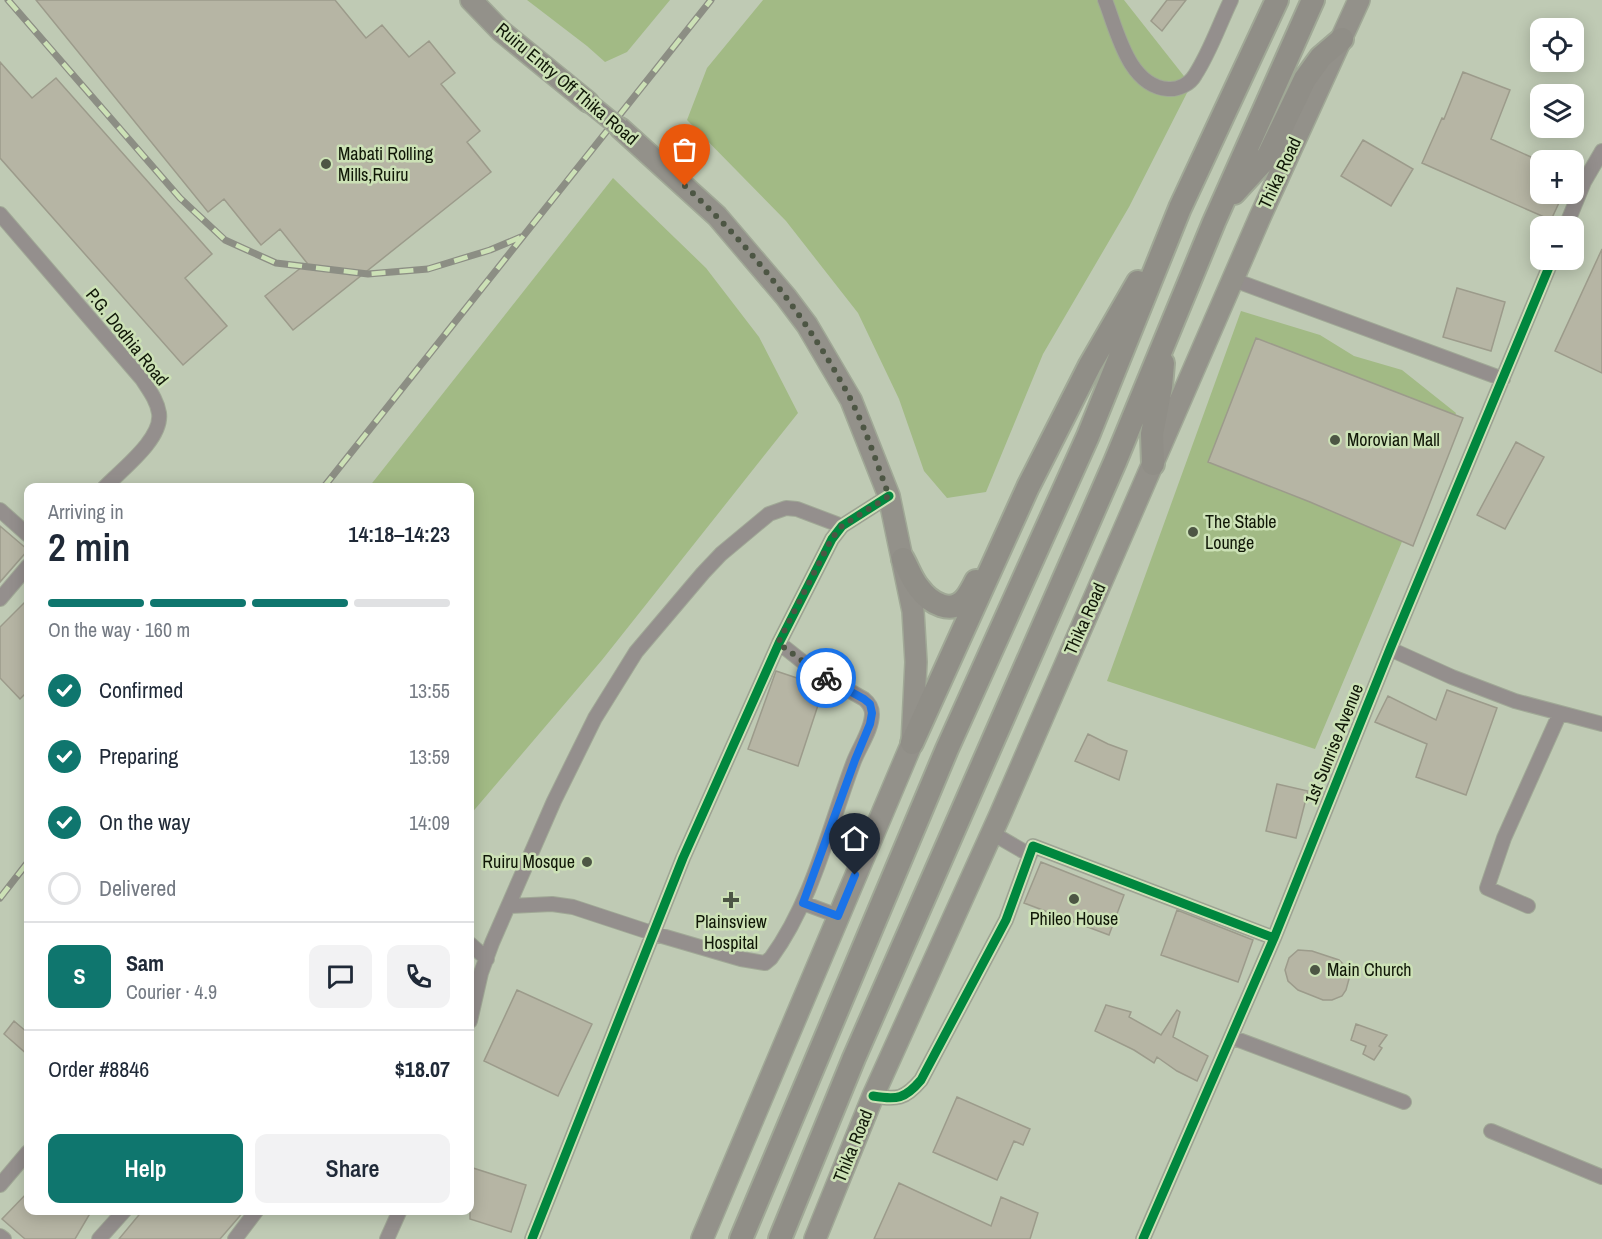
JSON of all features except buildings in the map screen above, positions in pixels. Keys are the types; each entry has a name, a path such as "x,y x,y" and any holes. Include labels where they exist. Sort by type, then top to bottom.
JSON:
{"highway":[{"path":"741,1239 946,749 1088,436 1180,208 1277,0"},
{"name":"Thika Road","path":"780,1239 854,1058 1111,473 1220,209 1313,0"},
{"path":"1220,209 1268,156 1305,79 1321,57 1342,39"},
{"path":"903,559 918,588 935,603 950,607 967,598 1028,487 1090,366 1180,208"},
{"path":"1153,464 1152,434 1161,387 1163,347"},
{"path":"912,743 1028,487"}],"main road":[{"name":"Ruiru Entry Off Thika Road","path":"471,0 501,31 620,128 717,216 807,325 851,400 889,496 914,611 916,662 912,743"},
{"name":"Thika Road","path":"815,1239 873,1095 992,832 1260,217 1359,0"},
{"path":"702,1239 912,743"}],"street":[{"path":"1105,0 1126,58 1142,77 1158,88 1174,90 1194,77 1231,0"},
{"path":"1570,216 1584,182 1602,150"},
{"name":"P.G. Dodhia Road","path":"0,214 142,379 156,401 159,427 151,441 109,483"},
{"name":"1st Sunrise Avenue","path":"1143,1239 1274,939 1390,649 1548,270"},
{"path":"1233,280 1503,380"},
{"path":"532,1239 687,848 778,643 832,538 842,526 889,496"},
{"path":"475,976 487,959 554,801 595,718 636,652 703,573 755,524 777,510 797,508 842,526"},
{"path":"0,510 24,531"},
{"path":"0,599 24,571"},
{"path":"510,906 552,904 573,908 741,959 765,963 771,958 803,903 870,724 872,713 870,704 864,699 813,670 778,643"},
{"path":"1390,649 1452,677 1515,701 1602,724"},
{"path":"1528,906 1487,888 1504,838 1560,713"},
{"path":"992,832 1030,855"},
{"path":"873,1095 893,1099 904,1096 921,1080 1006,920 1034,846 1274,939"},
{"path":"803,903 838,916"},
{"path":"474,948 487,959"},
{"path":"1231,1037 1404,1102"},
{"path":"1491,1131 1602,1177"},
{"path":"0,1185 24,1157"},
{"path":"99,1239 121,1215"},
{"path":"235,1239 253,1215"},
{"path":"387,1239 397,1215"},
{"path":"0,1236 4,1239"}],"green space":[{"path":"527,0 670,0 627,52 605,62"},
{"path":"763,0 1124,0 1191,85 1129,207 1043,354 986,492 947,498 924,471 899,399 858,313 786,221 687,120 707,68"},
{"path":"613,178 706,268 759,337 798,413 602,660 474,810 474,483 372,483"},
{"path":"1241,311 1320,335 1354,356 1402,370 1456,413 1315,749 1107,681"}],"railway":[{"path":"8,0 180,198 225,240 276,263 368,274 428,269 490,250 521,237"},
{"path":"327,483 711,0"},
{"path":"0,898 24,867"}],"cycle path":[{"path":"1143,1239 1274,938 1390,649 1548,270"},
{"path":"532,1239 683,858 779,643 832,539 842,526 889,496"},
{"path":"873,1096 900,1097 921,1080 1006,920 1033,846 1274,938"}],"way so far":[{"path":"685,186 717,216 807,325 851,400 889,496 858,514 842,526 832,538 778,643 826,678"}],"place":[{"name":"Mabati Rolling Mills,Ruiru","path":"326,164"},
{"name":"Morovian Mall","path":"1335,440"},
{"name":"The Stable Lounge","path":"1193,532"},
{"name":"Ruiru Mosque","path":"587,862"},
{"name":"Phileo House","path":"1074,899"},
{"name":"Plainsview Hospital","path":"731,900"},
{"name":"Main Church","path":"1315,970"}],"route":[{"path":"826,678 864,699 870,704 872,713 870,724 803,903 816,910 838,916 855,875"}]}
